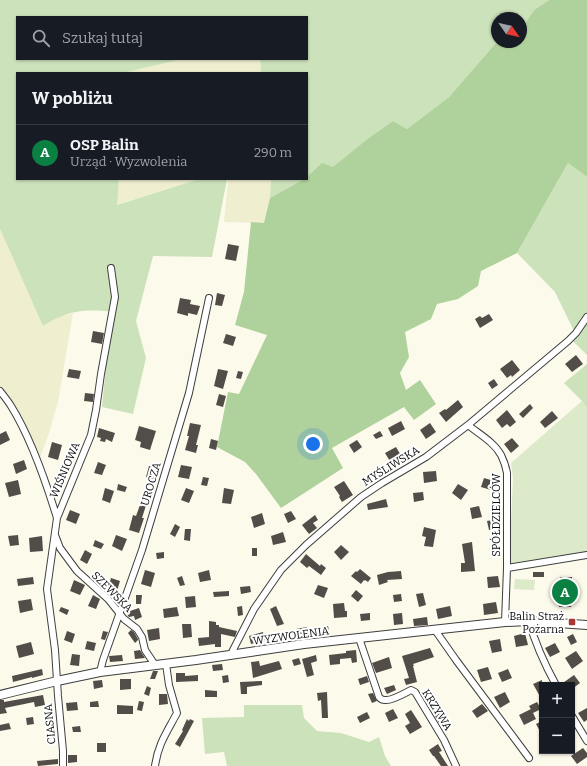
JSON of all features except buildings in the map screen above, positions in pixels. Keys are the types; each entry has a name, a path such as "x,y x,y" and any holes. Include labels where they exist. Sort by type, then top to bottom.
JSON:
{"street":[{"name":"WIŚNIOWA","path":"57,681 55,650 46,589 57,518 91,435 95,417 115,297 111,268"},
{"name":"UROCZA","path":"100,672 102,660 142,550 189,393 209,298"},
{"name":"MYŚLIWSKA","path":"231,655 254,609 282,570 306,545 361,497 426,457 468,425 568,341 587,317"},
{"path":"0,391 11,406 28,438 38,462 57,518"},
{"name":"SPÓŁDZIELCÓW","path":"468,425 495,447 501,454 507,473 507,568 505,622"},
{"name":"SZEWSKA","path":"54,533 60,548 77,571 108,599 124,618 137,629 142,637 146,650 155,664"},
{"path":"507,568 587,555"},
{"path":"529,621 536,641 555,682"},
{"name":"WYZWOLENIA","path":"0,695 100,672 304,644 505,622 529,621 587,625"},
{"path":"435,630 529,758"},
{"name":"KRZYWA","path":"360,638 379,697 382,700 386,700 395,698 411,690 415,692 444,740 456,766"},
{"path":"155,766 161,742 177,713 169,685 166,664"},
{"name":"CIASNA","path":"57,681 63,766"},
{"path":"573,718 587,741"}],"green space":[{"path":"0,0 549,0 534,10 527,20 527,12 491,12 492,48 449,97 407,129 393,121 370,137 333,168 308,177 308,72 261,72 260,60 308,60 308,16 16,16 16,60 178,60 127,72 16,72 16,180 119,180 117,205 196,180 227,180 212,257 153,256 136,321 146,358 133,414 102,407 108,346 114,312 80,311 66,314 43,326 0,229"},
{"path":"549,0 587,0 587,177 568,163 517,253 481,271 478,286 458,299 437,304 431,319 405,332 409,357 400,373 406,390 420,380 436,404 414,420 404,407 332,448 343,468 281,508 256,474 245,462 217,447 228,392 239,394 267,335 235,325 244,292 251,222 264,223 270,198 302,180 308,180 308,176 322,163 333,167 370,137 393,121 407,129 449,97 492,48 527,48 527,20 534,10"},
{"path":"178,60 260,60 261,72 127,72"},
{"path":"568,163 587,177 587,312 574,331 555,292 517,253"},
{"path":"119,180 196,180 116,205"},
{"path":"228,180 271,180 270,198 264,223 224,222"},
{"path":"271,180 302,180 270,198"},
{"path":"0,229 43,325 61,316 73,313 58,402 39,461 0,388"},
{"path":"587,322 587,355 573,341"},
{"path":"587,364 587,409 582,401 564,383"},
{"path":"582,401 587,409 587,559 509,563 513,479 511,463"},
{"path":"515,579 535,580 534,590 514,589"},
{"path":"244,705 302,705 304,718 317,731 341,733 369,742 379,737 385,756 391,766 227,766 224,752 205,754 202,718 244,717"}],"place":[{"name":"OSP Balin","path":"565,592"},
{"name":"Balin Straż Pożarna","path":"572,622"}]}
